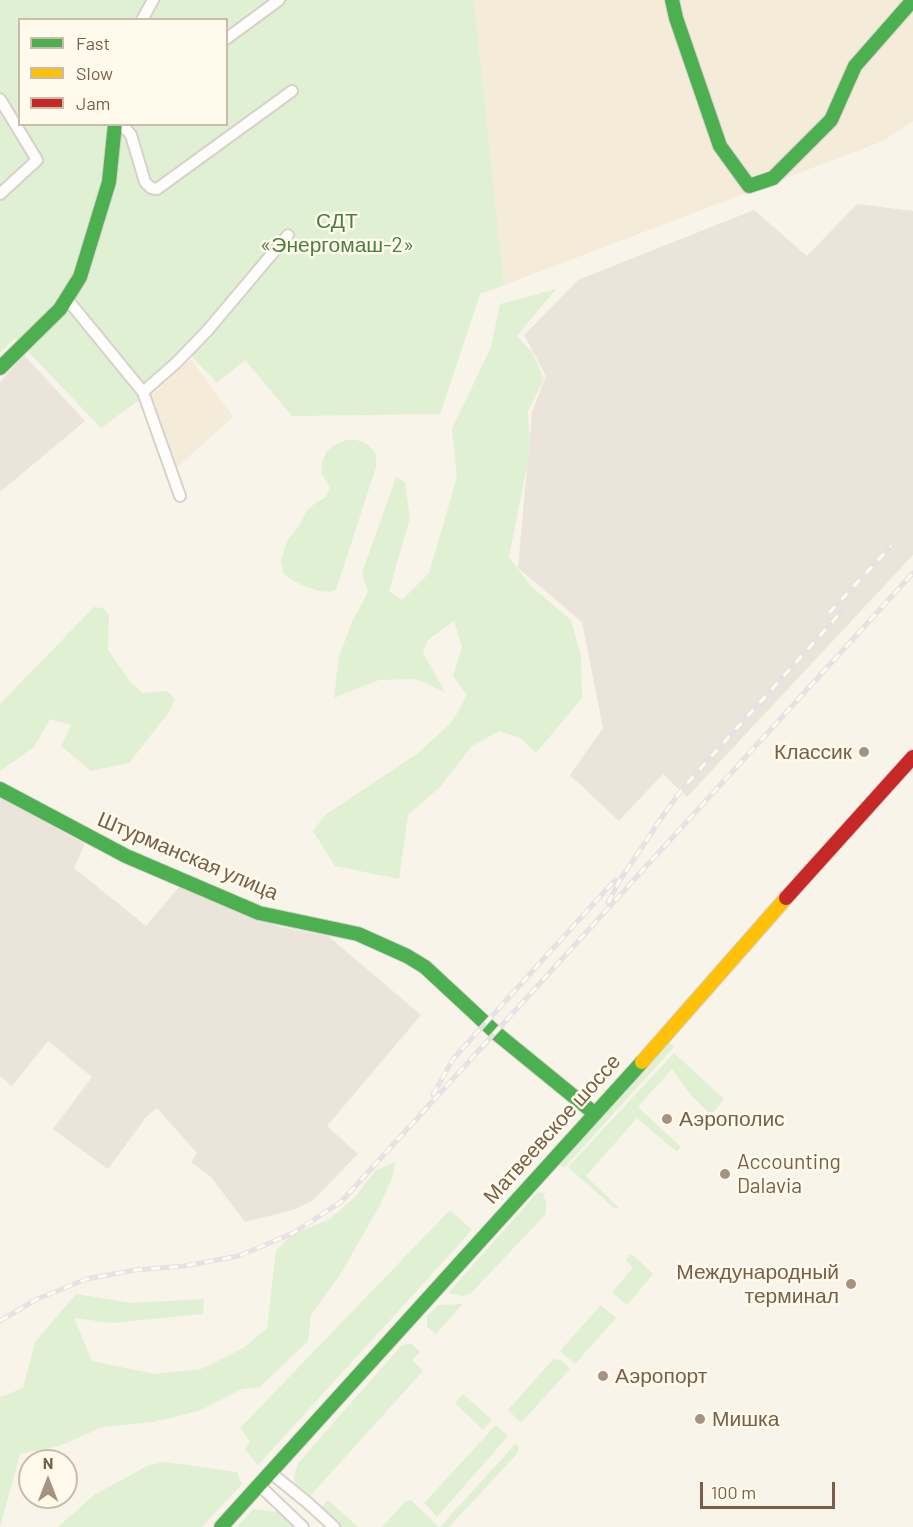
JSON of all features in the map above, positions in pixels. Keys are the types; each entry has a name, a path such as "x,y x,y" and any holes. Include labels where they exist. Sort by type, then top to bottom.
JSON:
{"street":[{"path":"143,18 153,0"},
{"path":"228,38 279,0"},
{"path":"672,0 676,18 720,146 749,186 773,178 831,120 855,66 911,7"},
{"path":"121,126 131,135 145,182 151,188 157,189 292,91"},
{"path":"0,99 37,160 0,194"},
{"path":"0,368 60,309 80,277 109,182 117,126"},
{"path":"143,392 207,331 288,235"},
{"path":"67,299 143,392 180,496"},
{"name":"Матвеевское шоссе","path":"221,1527 913,757"},
{"name":"Штурманская улица","path":"0,789 126,856 259,913 358,934 407,956 425,967 496,1033 594,1113"},
{"path":"271,1473 334,1527"},
{"path":"259,1485 303,1527"}],"shaded area":[{"path":"474,0 913,0 913,121 883,141 504,285"},
{"path":"857,204 913,211 913,555 687,797 663,774 619,821 570,775 603,728 582,622 518,568 532,412 546,376 524,335 578,280 754,210 807,256"},
{"path":"24,355 85,421 0,492 0,382"},
{"path":"191,359 233,417 175,469 151,396"},
{"path":"0,797 85,844 74,868 146,926 180,886 277,926 328,936 421,1015 327,1126 358,1154 312,1201 293,1210 245,1222 211,1177 191,1162 197,1153 157,1108 146,1117 108,1169 53,1129 92,1077 48,1041 12,1086 0,1076"}],"green space":[{"name":"СДТ «Энергомаш-2»","path":"0,0 474,0 504,285 480,294 440,414 292,416 245,360 217,383 191,356 153,390 101,428 15,338 0,353"},
{"path":"556,289 517,336 532,352 544,379 528,411 530,451 509,557 531,586 571,620 581,656 582,698 536,753 520,738 499,731 471,747 440,787 408,815 399,879 335,866 313,831 325,815 418,753 452,722 467,695 453,676 462,647 454,621 428,640 423,653 445,692 416,679 379,680 334,698 339,656 353,620 368,592 362,573 396,477 405,482 410,518 389,591 402,600 429,573 457,477 452,429 491,347 500,304"},
{"path":"347,440 357,440 368,445 376,454 376,467 336,590 319,591 289,578 283,572 281,560 287,541 299,526 306,512 326,497 330,488 321,472 327,451 334,445"},
{"path":"94,607 103,608 109,615 108,650 131,683 143,693 167,691 175,699 169,712 129,763 91,771 61,746 71,725 50,719 34,747 0,771 0,704"},
{"path":"668,1041 674,1047 564,1168 556,1161"},
{"path":"674,1053 724,1099 711,1115 691,1095 672,1069 638,1107 681,1147 677,1152 637,1118 586,1176 619,1208 614,1208 568,1167"},
{"path":"395,1162 393,1176 380,1205 340,1275 311,1315 308,1341 260,1387 242,1389 201,1410 183,1415 152,1422 103,1427 59,1446 44,1449 18,1449 18,1461 0,1527 0,1397 23,1388 35,1342 76,1294 132,1303 204,1299 203,1314 112,1323 74,1318 92,1361 154,1374 201,1369 245,1347 267,1328 276,1251 291,1235 330,1219 355,1197 376,1170"},
{"path":"538,1192 546,1193 543,1197 546,1200 546,1214 471,1293 463,1296 448,1293"},
{"path":"450,1210 472,1230 258,1465 245,1450 250,1442 240,1428"},
{"path":"629,1255 633,1255 653,1274 627,1305 612,1292 633,1268 626,1260"},
{"path":"463,1304 436,1334 427,1327 427,1316 438,1305"},
{"path":"601,1305 616,1318 575,1364 560,1351"},
{"path":"412,1344 420,1352 412,1360 423,1371 310,1496 296,1486 294,1476 298,1463 401,1346"},
{"path":"554,1358 557,1361 560,1359 570,1369 521,1423 508,1410"},
{"path":"463,1394 492,1420 483,1430 455,1403"},
{"path":"496,1425 508,1436 437,1517 424,1503"},
{"path":"516,1443 519,1448 517,1454 449,1527 440,1527"},
{"path":"165,1462 237,1472 242,1484 202,1527 58,1527 94,1495 149,1465"},
{"path":"328,1500 358,1527 340,1527 319,1510"},
{"path":"411,1500 439,1527 382,1527 405,1502"},
{"path":"253,1509 278,1512 294,1527 237,1527"}],"railway":[{"path":"829,613 891,546"},
{"path":"0,1321 37,1299 87,1279 239,1256 293,1233 341,1202 913,573"},
{"path":"608,903 620,880 683,788 843,610"},
{"path":"433,1095 453,1059 615,880"}],"traffic: fast":[{"path":"672,0 676,18 720,146 749,186 773,178 831,120 855,66 913,0"},
{"path":"0,368 60,309 80,277 109,182 115,126"},
{"path":"0,789 126,856 259,913 358,934 407,956 425,967 496,1033 594,1113"},
{"path":"221,1527 642,1062"}],"traffic: slow":[{"path":"642,1062 786,898"}],"traffic: jam":[{"path":"786,898 913,757"}],"place":[{"name":"Классик","path":"864,752"},
{"name":"Аэрополис","path":"667,1119"},
{"name":"Accounting Dalavia","path":"725,1174"},
{"name":"Международный терминал","path":"851,1284"},
{"name":"Аэропорт","path":"603,1376"},
{"name":"Мишка","path":"700,1419"}]}
